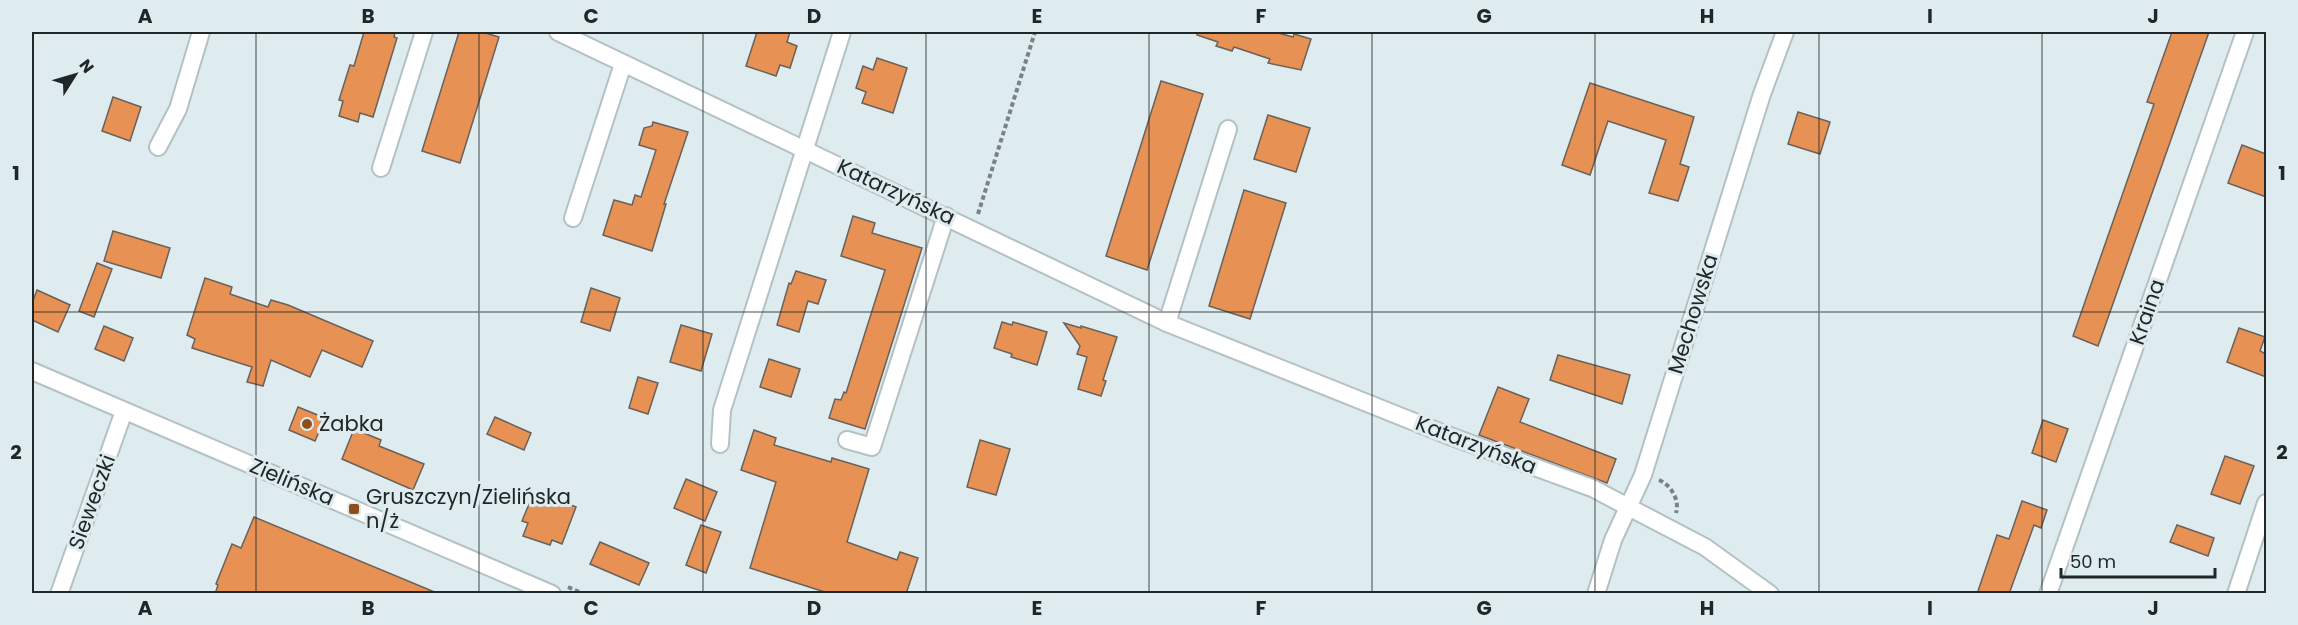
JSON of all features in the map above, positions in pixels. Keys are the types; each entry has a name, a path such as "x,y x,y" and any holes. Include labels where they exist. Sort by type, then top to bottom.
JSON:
{"street":[{"path":"158,147 178,109 201,32"},
{"path":"381,168 424,32"},
{"name":"Katarzyńska","path":"558,32 590,39 623,64 1167,323 1447,435 1592,488 1705,547 1770,594"},
{"path":"720,444 722,410 842,32"},
{"name":"Mechowska","path":"1596,594 1613,540 1643,475 1755,116 1785,32"},
{"name":"Kraina","path":"2048,594 2245,32"},
{"path":"573,218 623,64"},
{"path":"1167,323 1228,129"},
{"path":"847,440 872,447 946,216"},
{"name":"Zielińska","path":"32,371 552,594"},
{"name":"Sieweczki","path":"59,594 124,411"},
{"path":"2236,594 2266,503"}],"path":[{"path":"973,229 1035,32"}],"building":[{"path":"364,32 395,32 394,37 397,38 373,117 360,113 358,122 339,116 343,101 339,100 350,65 354,66"},
{"path":"459,32 482,32 499,37 460,163 422,151"},
{"path":"757,32 790,32 787,42 797,46 790,68 780,65 776,76 746,66"},
{"path":"1197,32 1275,32 1311,39 1301,70 1268,63 1270,59 1234,47 1232,51 1216,46 1218,42 1197,35"},
{"path":"2172,32 2209,32 2098,346 2073,336 2154,104 2147,102"},
{"path":"877,58 907,68 893,113 862,103 866,92 856,88 863,66 873,70"},
{"path":"1161,81 1203,94 1147,270 1106,256"},
{"path":"1590,83 1694,117 1680,164 1689,167 1678,201 1649,193 1666,140 1608,121 1590,175 1562,165"},
{"path":"113,97 141,107 130,141 102,131"},
{"path":"1798,112 1830,122 1820,154 1788,144"},
{"path":"1268,115 1310,128 1296,172 1254,159"},
{"path":"653,122 688,132 664,204 666,204 652,251 603,235 614,200 632,205 635,195 641,197 656,150 639,145 644,128 652,126"},
{"path":"2242,145 2266,154 2266,197 2228,183"},
{"path":"1244,190 1286,203 1250,319 1209,306"},
{"path":"853,216 875,223 872,233 922,248 865,429 829,418 835,399 841,400 844,392 846,393 885,270 841,256"},
{"path":"113,231 170,248 161,278 104,261"},
{"path":"97,263 112,269 94,317 79,311"},
{"path":"796,271 826,280 818,304 808,301 799,332 777,325 789,283 791,284"},
{"path":"205,278 232,287 230,294 268,307 271,300 288,305 373,341 362,367 322,350 310,377 271,360 263,386 247,382 252,367 192,348 195,339 187,335"},
{"path":"591,288 620,298 610,331 581,322"},
{"path":"37,290 70,305 58,332 32,320 32,303"},
{"path":"1002,322 1012,325 1013,322 1047,332 1037,365 1011,357 1012,354 994,348"},
{"path":"1064,323 1117,337 1103,380 1106,381 1101,396 1078,389 1087,357 1077,354 1080,346"},
{"path":"681,325 712,334 701,371 670,362"},
{"path":"104,326 133,338 124,361 95,349"},
{"path":"2239,328 2265,337 2260,351 2266,354 2266,377 2227,362"},
{"path":"1558,355 1630,375 1622,404 1550,380"},
{"path":"769,359 800,369 791,397 760,387"},
{"path":"638,377 658,383 648,414 629,408"},
{"path":"1498,387 1529,399 1520,422 1616,459 1607,483 1479,435"},
{"name":"Żabka","path":"298,407 325,418 315,441 289,430"},
{"path":"495,417 531,433 524,450 487,434"},
{"path":"2043,420 2068,429 2056,462 2032,453"},
{"path":"354,429 381,440 379,446 424,464 413,490 342,459"},
{"path":"754,430 776,438 774,445 831,462 832,458 869,469 847,542 897,560 900,552 918,558 906,594 831,594 750,568 776,482 741,470"},
{"path":"980,440 1010,449 996,495 967,487"},
{"path":"2225,456 2254,466 2240,504 2211,494"},
{"path":"686,479 717,492 705,521 674,508"},
{"path":"540,493 576,507 562,544 552,540 550,545 523,536 528,523 522,521 529,504 534,506"},
{"path":"2022,501 2047,510 2041,528 2034,525 2009,594 1977,594 1997,535 2009,539"},
{"path":"254,517 437,594 215,594 218,585 216,584 232,544 241,548"},
{"path":"701,525 721,532 706,573 686,565"},
{"path":"2177,525 2214,538 2208,556 2170,542"},
{"path":"600,542 649,563 639,585 590,564"}],"place":[{"name":"Żabka","path":"307,424"},
{"name":"Gruszczyn/Zielińska n/ż","path":"354,509"}]}
